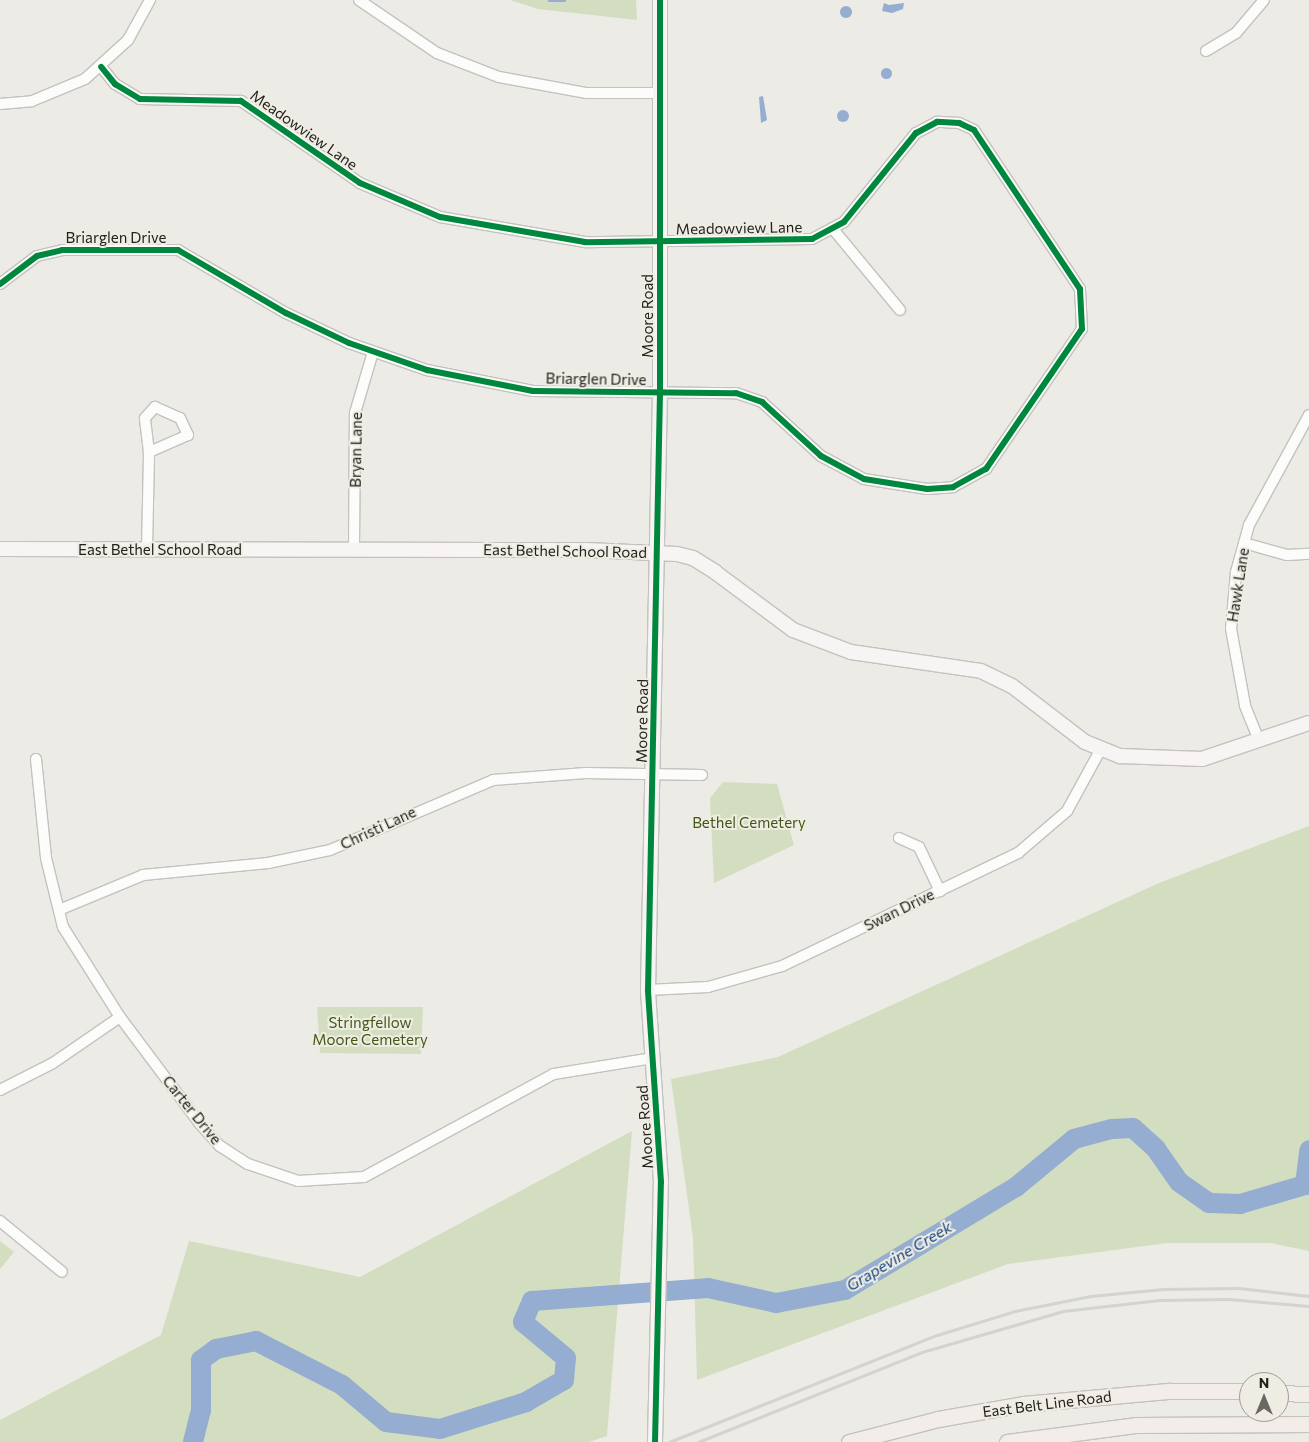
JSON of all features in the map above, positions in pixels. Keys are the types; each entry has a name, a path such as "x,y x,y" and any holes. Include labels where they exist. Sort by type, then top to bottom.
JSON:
{"main road":[{"name":"East Belt Line Road","path":"849,1442 938,1418 1023,1404 1170,1391 1239,1391"},
{"path":"1289,1393 1309,1394"},
{"name":"East Belt Line Road","path":"1007,1442 1136,1425 1309,1424"}],"street":[{"path":"0,104 32,101 71,86 101,67 128,40 150,0"},
{"path":"359,0 437,53 499,77 586,92 661,92"},
{"name":"Moore Road","path":"655,1442 661,1182 648,990 654,773 660,393 660,0"},
{"path":"1206,51 1236,33 1264,0"},
{"name":"Meadowview Lane","path":"101,67 114,84 140,99 241,101 360,183 440,217 542,238 794,242 833,230 844,222 916,133 937,122 959,123 974,130 1080,289"},
{"path":"833,230 900,310"},
{"name":"Briarglen Drive","path":"0,284 37,256 62,250 178,250 286,314 373,352 508,388 660,393 736,393 752,398 772,409 821,456 864,478 894,486 953,487 986,470 1076,343 1084,318 1080,289"},
{"name":"Bryan Lane","path":"354,550 355,413 373,352"},
{"path":"148,550 149,411 162,408 180,418 187,428 186,437 149,452"},
{"name":"Hawk Lane","path":"1258,738 1245,706 1231,629 1244,543 1309,415"},
{"path":"1244,543 1287,554 1309,554"},
{"name":"East Bethel School Road","path":"0,549 657,552 693,558 774,619 819,641 891,660 981,672 1012,686 1101,749 1144,760 1202,759 1258,738 1309,723"},
{"name":"Swan Drive","path":"648,990 708,987 765,972 1018,853 1049,830 1084,786 1101,749"},
{"name":"Carter Drive","path":"36,759 46,858 63,927 120,1017 220,1146 248,1164 298,1181 364,1178 554,1074 653,1058"},
{"name":"Christi Lane","path":"59,910 142,875 268,863 330,850 493,780 654,773 702,775"},
{"path":"899,838 919,847 940,891"},
{"path":"0,1090 52,1063 120,1017"},
{"path":"0,1221 62,1272"}],"green space":[{"path":"510,0 636,0 637,20 538,9"},
{"name":"Bethel Cemetery","path":"723,782 777,784 794,845 714,883 710,798"},
{"path":"1309,826 1309,1251 1270,1243 1167,1243 1008,1264 697,1380 693,1238 671,1079 778,1057 1159,883"},
{"name":"Stringfellow Moore Cemetery","path":"317,1007 423,1007 421,1054 320,1053"},
{"path":"632,1131 607,1436 589,1442 0,1442 0,1420 161,1335 189,1241 360,1277"},
{"path":"0,1241 14,1252 0,1269"}],"water":[{"path":"884,3 889,5 904,3 903,9 892,13 882,11"},
{"path":"846,6 852,12 846,18 840,12"},
{"path":"886,67 892,73 886,79 880,73"},
{"path":"763,96 767,120 761,123 759,97"},
{"path":"845,110 848,111 848,121 841,122 838,121 837,114 838,111"}],"waterway":[{"path":"549,0 564,0"},
{"name":"Grapevine Creek","path":"193,1442 201,1411 201,1360 216,1349 256,1341 342,1385 386,1422 440,1429 526,1402 564,1380 566,1358 523,1322 532,1301 708,1288 776,1303 845,1290 1016,1187 1074,1139 1112,1129 1133,1128 1156,1149 1179,1182 1209,1203 1240,1204 1305,1185 1309,1150"}],"railway":[{"path":"669,1442 937,1335 1015,1311 1091,1296 1163,1289 1239,1288 1309,1296"},
{"path":"698,1442 922,1352 1063,1311 1159,1300 1228,1299 1309,1306"}],"cycle path":[{"path":"655,1442 661,1182 648,990 660,393 660,0"},
{"path":"0,284 37,256 62,250 178,250 286,313 349,343 427,370 533,391 736,393 762,402 821,456 864,479 927,489 953,487 986,469 1082,329 1080,289 974,130 959,123 937,122 916,133 844,222 812,239 585,242 440,217 360,183 241,101 140,99 115,84 101,67"}]}
